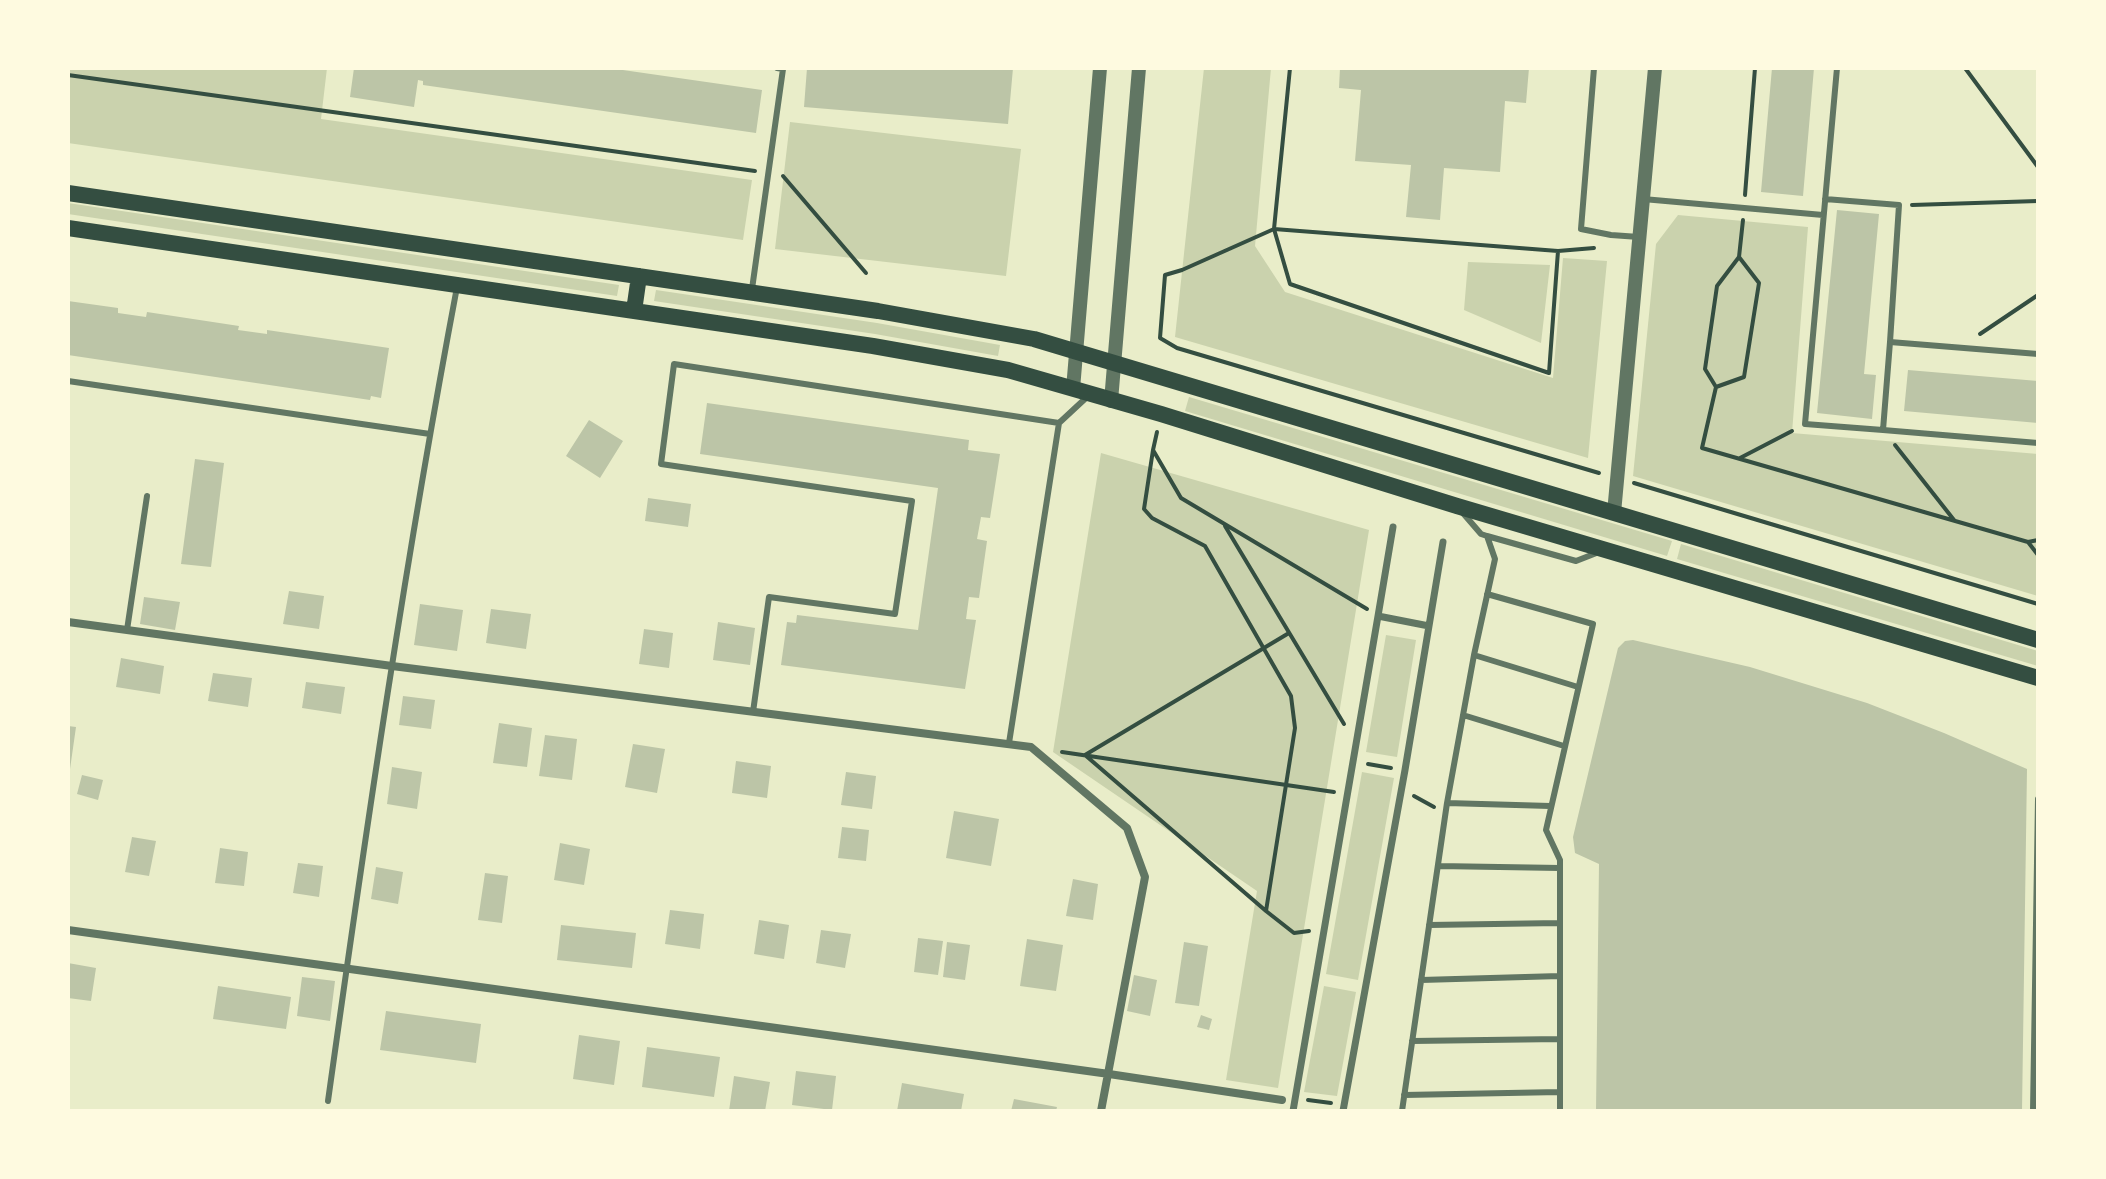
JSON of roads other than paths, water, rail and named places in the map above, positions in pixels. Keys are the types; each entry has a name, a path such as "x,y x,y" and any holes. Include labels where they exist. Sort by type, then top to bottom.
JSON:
{"main road":[{"path":"68,193 878,311 1014,335 1114,362 2038,640"},
{"path":"68,228 873,346 1008,370 2038,678"},
{"path":"634,311 639,276"}],"street":[{"path":"1081,392 1076,351 1100,68"},
{"path":"1111,401 1139,68"},
{"path":"1614,513 1655,68"},
{"path":"1293,1111 1393,527"},
{"path":"1344,1108 1443,542"},
{"path":"1378,616 1429,626"},
{"path":"68,622 1031,747 1127,828 1145,877 1101,1111"},
{"path":"68,930 1282,1100"}],"lane":[{"path":"751,292 781,68"},
{"path":"1594,68 1581,229 1639,237"},
{"path":"1837,68 1805,424 2038,443"},
{"path":"1643,199 1823,215"},
{"path":"1825,199 1899,205 1883,430"},
{"path":"328,1101 392,666 458,285"},
{"path":"1890,342 2038,354"},
{"path":"753,712 769,597 895,614 912,501 661,464 674,364 1059,423"},
{"path":"68,381 430,434"},
{"path":"1009,743 1059,423 1081,392"},
{"path":"127,630 147,496"},
{"path":"1457,506 1481,534 1487,536 1576,561 1606,549"},
{"path":"1402,1111 1447,803 1495,559 1487,536"},
{"path":"1487,594 1593,624 1546,830 1560,860 1560,1111"},
{"path":"1474,655 1578,687"},
{"path":"1463,715 1564,746"},
{"path":"2033,1111 2038,799"},
{"path":"1447,803 1550,806"},
{"path":"1438,866 1560,868"},
{"path":"1429,925 1560,923"},
{"path":"1421,980 1560,976"},
{"path":"1412,1041 1560,1039"},
{"path":"1404,1095 1560,1092"}]}
